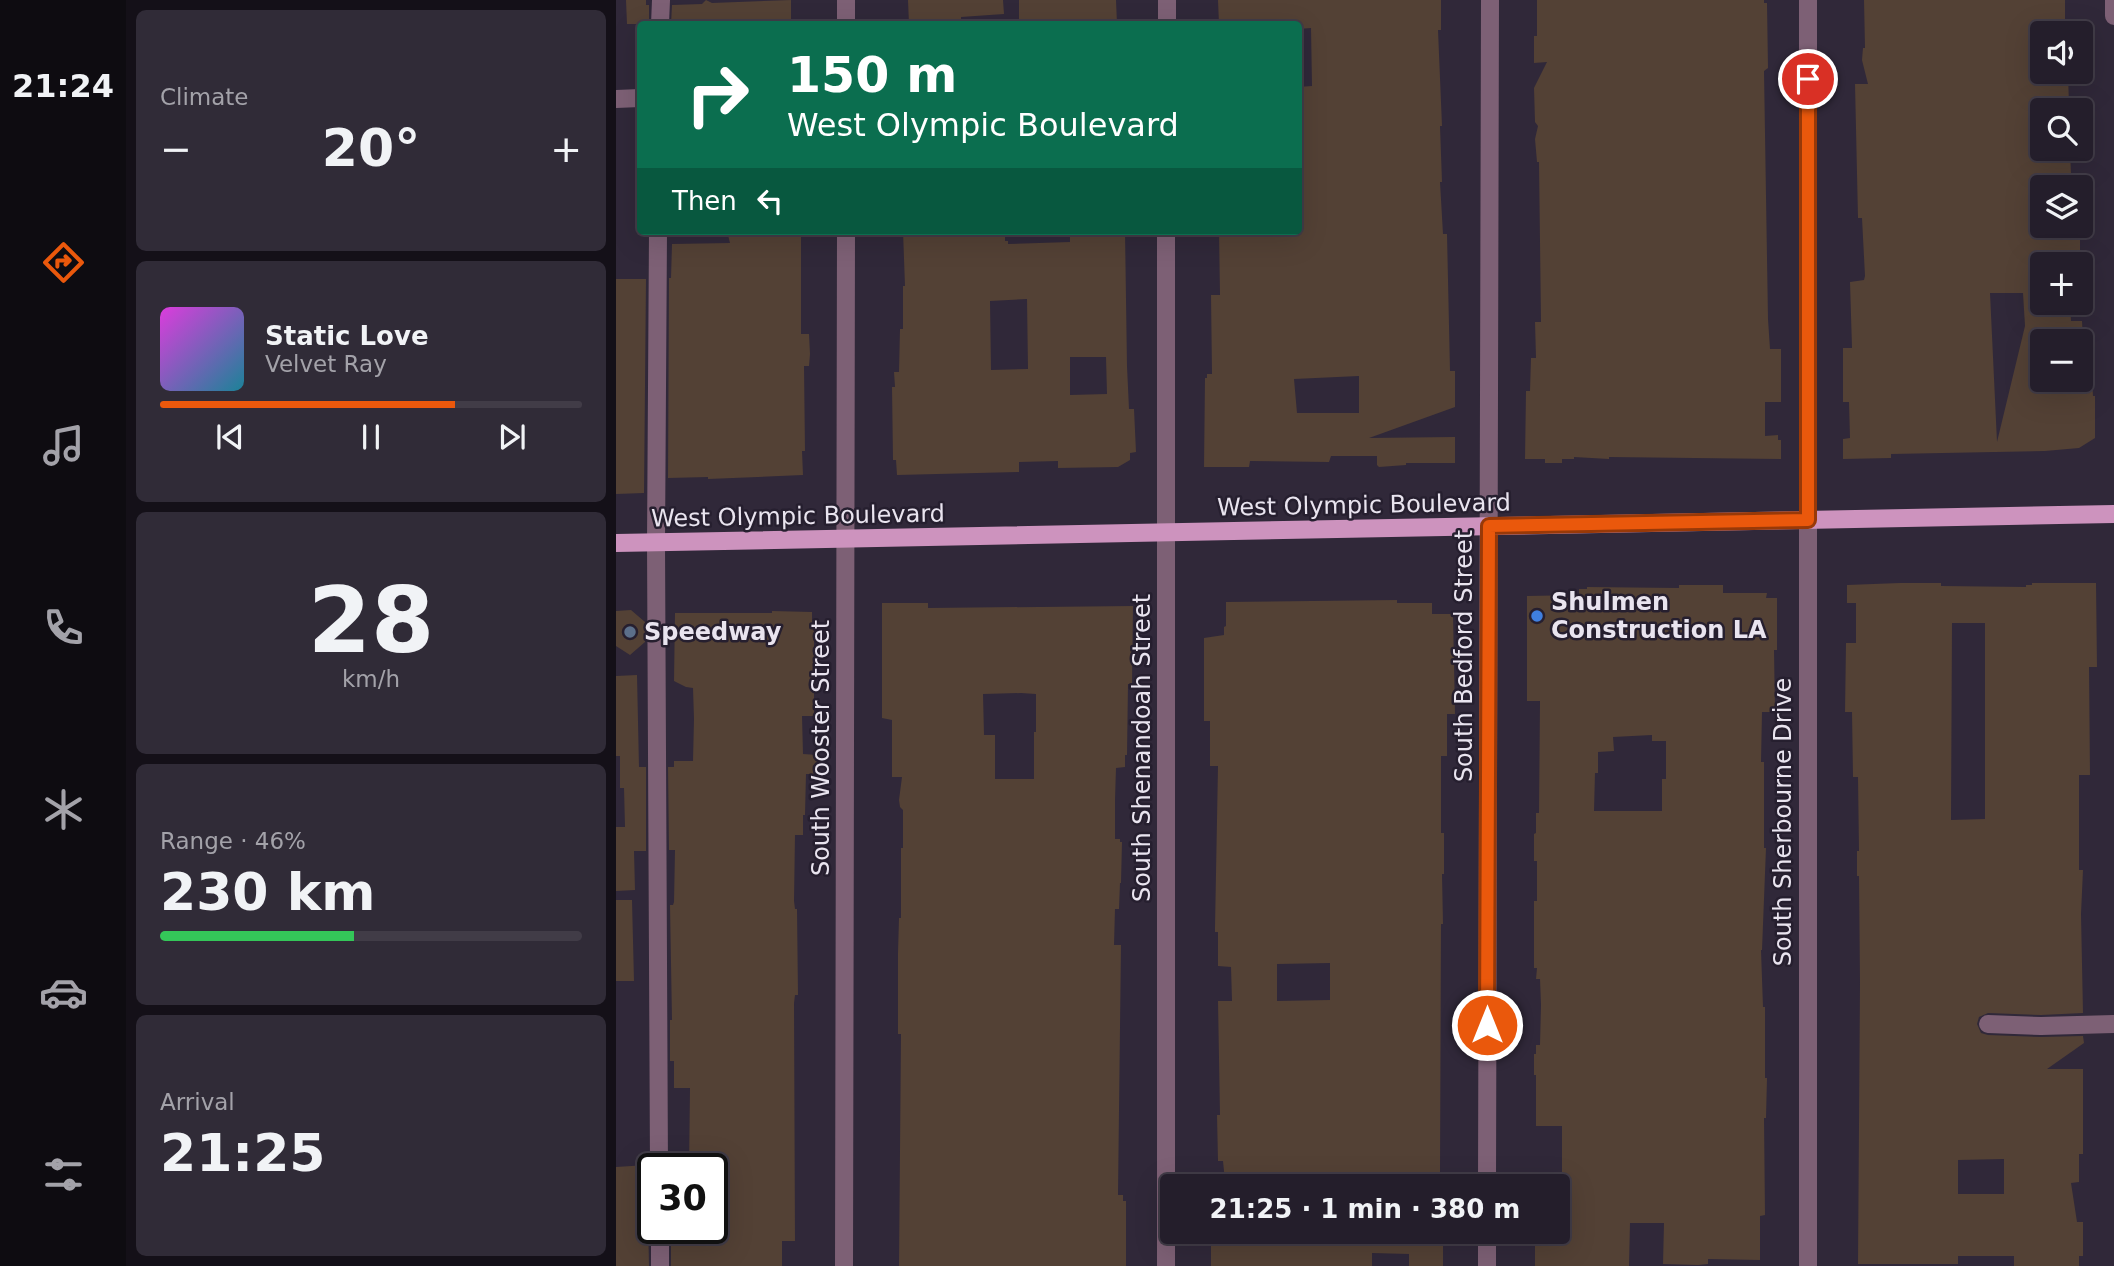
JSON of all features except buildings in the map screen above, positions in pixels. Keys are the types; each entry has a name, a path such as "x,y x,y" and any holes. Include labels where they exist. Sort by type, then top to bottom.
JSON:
{"main road":[{"name":"West Olympic Boulevard","path":"616,543 2114,514"}],"street":[{"path":"660,21 661,0"},
{"path":"846,0 846,21"},
{"path":"1167,0 1167,21"},
{"name":"South Bedford Street","path":"1487,1174 1490,0"},
{"name":"South Sherbourne Drive","path":"1808,0 1808,1266"},
{"path":"2114,0 2114,16"},
{"path":"616,99 637,98"},
{"path":"658,235 656,543 659,1153"},
{"name":"South Wooster Street","path":"844,1266 846,235"},
{"name":"South Shenandoah Street","path":"1166,1266 1167,235"},
{"path":"1988,1024 2114,1024"},
{"path":"660,1244 660,1266"},
{"path":"1487,1244 1487,1266"}],"place":[{"name":"Shulmen Construction LA","path":"1537,616"},
{"name":"Speedway","path":"630,632"}],"route":[{"path":"1487,1025 1489,526 1808,520 1808,79"}]}
